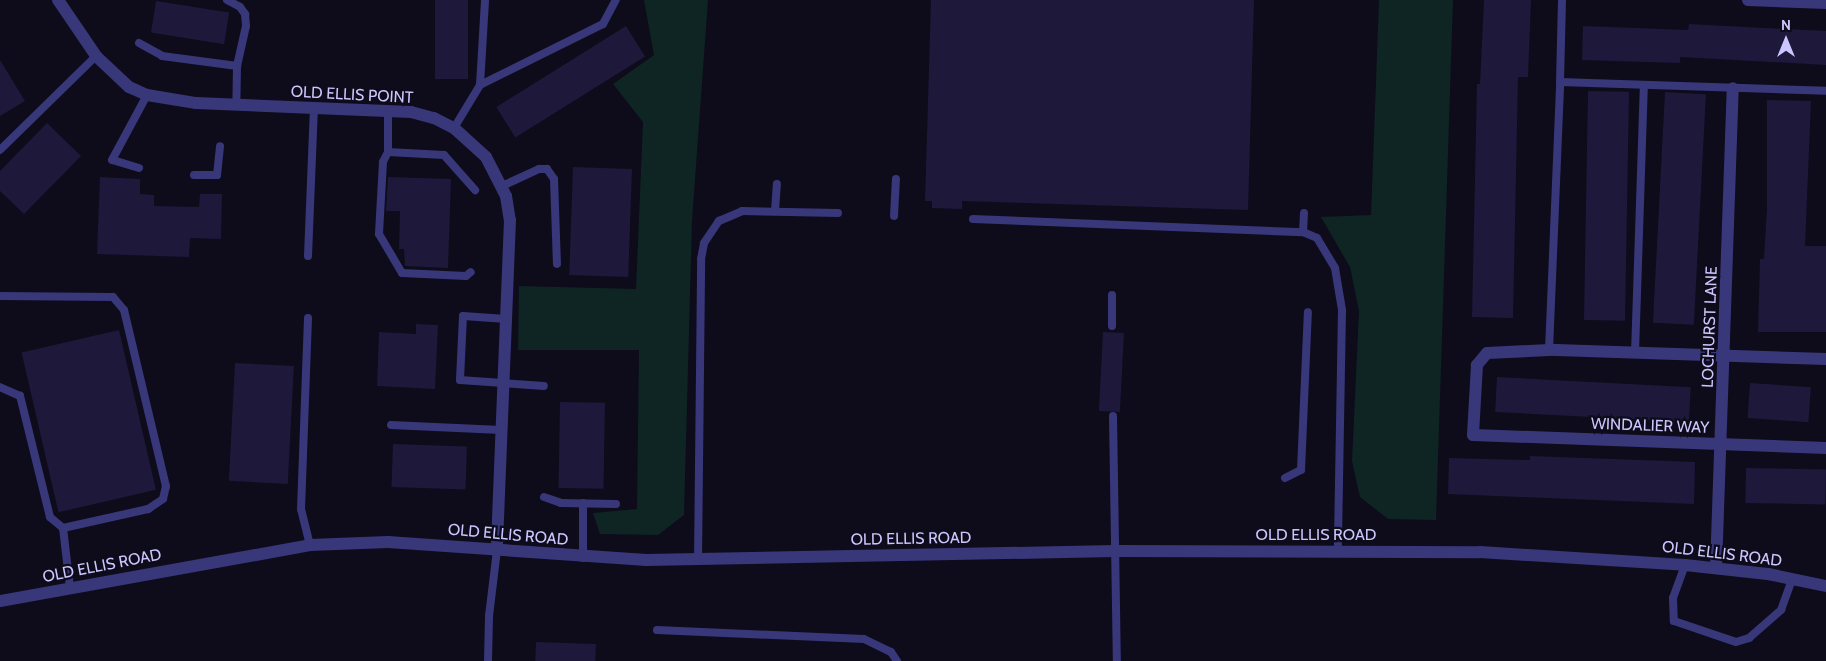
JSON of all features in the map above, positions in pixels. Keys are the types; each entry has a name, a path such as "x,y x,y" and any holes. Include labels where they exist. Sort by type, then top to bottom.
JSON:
{"street":[{"name":"OLD ELLIS POINT","path":"58,0 96,56 129,86 147,95 179,101 388,111 434,118 454,128 486,157 502,186 510,220 497,550"},
{"path":"1748,0 1826,3"},
{"name":"LOCHURST LANE","path":"1716,568 1722,445 1733,88"},
{"path":"1549,350 1826,359"},
{"name":"WINDALIER WAY","path":"1549,350 1487,352 1477,365 1473,435 1826,448"},
{"name":"OLD ELLIS ROAD","path":"0,602 310,545 388,542 583,558 698,560 1115,551 1338,550 1480,552 1716,568 1826,586"}],"lane":[{"path":"227,0 240,7 245,14 246,26 237,66 236,105"},
{"path":"454,128 480,85 485,0"},
{"path":"480,85 603,24 616,0"},
{"path":"1549,350 1562,0"},
{"path":"139,44 162,56 237,66"},
{"path":"0,150 96,56"},
{"path":"1560,82 1826,91"},
{"path":"1635,353 1644,85"},
{"path":"139,168 112,160 147,95"},
{"path":"308,256 314,108"},
{"path":"388,111 388,152 383,162 380,234 402,273 466,276 471,272"},
{"path":"194,174 217,174 220,146"},
{"path":"388,152 444,155 476,190"},
{"path":"502,186 539,169 547,169 554,179 557,264"},
{"path":"894,216 896,179"},
{"path":"775,211 776,184"},
{"path":"698,560 701,258 704,242 710,230 729,215 775,211 838,213"},
{"path":"1302,232 1304,213"},
{"path":"973,219 1302,232 1317,238 1336,268 1340,295 1338,550"},
{"path":"1112,295 1112,326"},
{"path":"0,296 113,297 124,310 166,486 163,499 148,509 63,528"},
{"path":"1285,478 1301,470 1308,312"},
{"path":"506,319 463,316 460,380 544,386"},
{"path":"308,318 301,509 310,545"},
{"path":"0,387 20,396 50,518 63,528 70,588"},
{"path":"1113,416 1117,661"},
{"path":"391,425 501,430"},
{"path":"544,497 561,503 616,504"},
{"path":"583,558 584,503"},
{"path":"488,661 489,616 497,550"},
{"path":"1685,565 1673,598 1674,621 1736,642 1749,638 1781,610 1792,579"},
{"path":"657,630 864,639 891,652 897,661"}],"green space":[{"path":"644,0 708,0 692,221 684,515 658,535 600,534 593,513 637,509 639,350 518,350 519,286 636,289 643,122 613,84 654,55"},
{"path":"1379,0 1453,0 1436,520 1388,519 1360,497 1352,461 1359,311 1350,267 1321,217 1371,215"}],"building":[{"path":"435,0 468,0 468,79 435,79"},
{"path":"931,0 1254,0 1248,210 962,201 962,209 932,208 932,201 925,201"},
{"path":"1484,0 1531,0 1528,77 1518,77 1513,318 1472,317 1477,84 1480,84"},
{"path":"156,1 229,13 224,44 151,33"},
{"path":"1689,24 1826,31 1826,65 1680,57 1680,63 1582,60 1583,26 1688,30"},
{"path":"626,26 645,57 515,138 496,107"},
{"path":"0,60 25,101 0,116"},
{"path":"1588,91 1629,92 1625,321 1584,320"},
{"path":"1665,92 1706,94 1694,325 1653,323"},
{"path":"1767,100 1811,101 1805,246 1826,246 1826,332 1758,332 1760,259 1764,259 1767,208"},
{"path":"47,123 81,156 24,214 0,191 0,171"},
{"path":"573,167 632,169 628,277 569,275"},
{"path":"100,177 140,179 140,194 154,195 154,206 199,207 200,194 222,194 221,239 190,238 189,257 97,254"},
{"path":"388,177 451,179 448,268 405,266 404,249 399,249 400,211 386,211"},
{"path":"416,324 438,325 435,389 377,386 379,332 416,334"},
{"path":"119,330 156,490 58,512 22,352"},
{"path":"1103,332 1124,333 1120,412 1099,411"},
{"path":"235,363 294,366 288,484 229,481"},
{"path":"1497,377 1691,387 1689,422 1495,412"},
{"path":"1750,383 1811,387 1808,422 1748,418"},
{"path":"560,402 605,403 603,489 558,488"},
{"path":"393,444 467,447 465,490 391,487"},
{"path":"1530,456 1695,462 1694,504 1448,494 1449,458 1530,460"},
{"path":"1746,468 1826,469 1825,504 1745,503"},
{"path":"536,642 596,644 595,661 535,661"}]}
